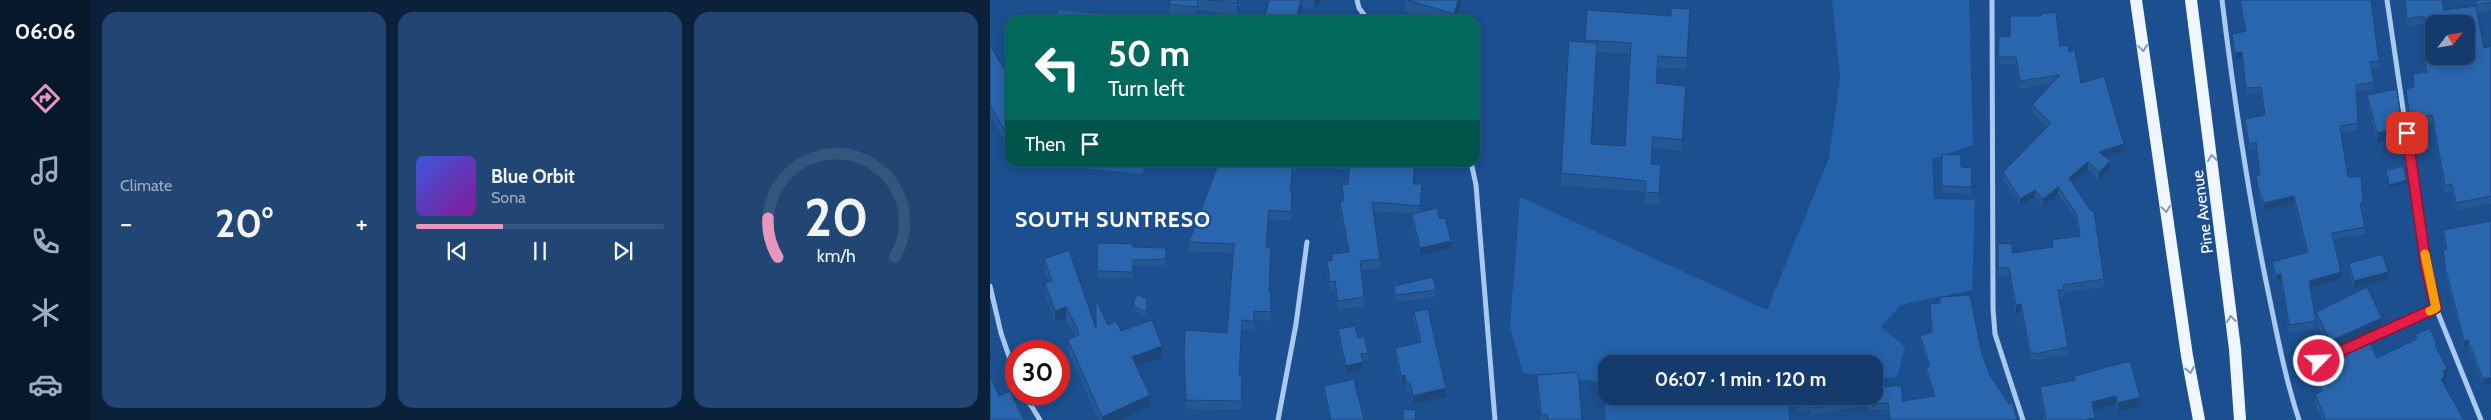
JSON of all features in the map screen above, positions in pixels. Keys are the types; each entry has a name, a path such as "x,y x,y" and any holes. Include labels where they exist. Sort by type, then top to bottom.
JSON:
{"main road":[{"path":"2136,0 2187,356 2199,420"},
{"name":"Pine Avenue","path":"2191,0 2235,349 2240,420"}],"street":[{"path":"1357,0 1359,8 1364,15"},
{"path":"1992,0 1992,309 1998,343 2022,420"},
{"path":"2222,0 2236,111 2262,263 2287,379 2299,420"},
{"path":"2387,0 2426,266 2436,308 2482,420"},
{"path":"1472,167 1476,185 1495,420"},
{"path":"1278,420 1296,324 1307,242"},
{"path":"990,286 1005,345"},
{"path":"2354,345 2436,308"},
{"path":"1031,405 1040,420"}],"shaded area":[{"path":"1832,0 1969,0 1973,145 1932,159 1934,199 1975,200 1972,290 1901,305 1881,326 1905,347 1897,377 1883,378 1883,355 1598,355 1598,381 1523,373 1510,328 1520,197 1767,310 1829,158 1840,77"},
{"path":"1059,10 1108,15 1058,15"},
{"path":"1074,167 1144,167 1143,174"},
{"path":"1605,405 1788,405 1789,420 1606,420"}],"building":[{"path":"1170,0 1198,0 1197,7 1169,4"},
{"path":"1209,0 1237,0 1237,3"},
{"path":"1269,0 1301,0 1297,15 1265,15"},
{"path":"1407,0 1458,0 1454,14"},
{"path":"2240,0 2371,0 2379,61 2370,62 2374,82 2356,85 2358,123 2340,126 2348,177 2361,177 2363,203 2360,203 2365,227 2332,233 2341,272 2309,281 2316,321 2289,325 2281,274 2276,275 2272,262 2308,252 2294,196 2264,203 2258,188 2256,175 2260,175 2256,142 2249,144 2245,119 2265,115 2261,87 2246,88 2242,52 2235,53 2232,34 2246,31"},
{"path":"2405,0 2442,0 2444,10 2476,6 2484,48 2491,46 2491,196 2456,203 2452,184 2445,185 2432,115 2410,118 2406,89 2414,87 2413,74 2427,72 2426,65 2475,65 2475,15 2425,15 2425,22 2424,16 2407,19"},
{"path":"2476,0 2491,0 2491,2 2477,5"},
{"path":"1671,8 1690,9 1687,58 1658,56 1656,83 1686,86 1682,140 1653,137 1651,164 1661,165 1659,193 1645,192 1646,181 1561,173 1569,41 1597,43 1591,144 1625,146 1631,43 1585,40 1587,10 1671,16"},
{"path":"2056,12 2060,46 2068,45 2069,52 2075,50 2081,83 2104,76 2124,144 2099,152 2110,161 2099,172 2088,162 2069,178 2091,211 2094,211 2104,279 2063,285 2064,290 2058,290 2068,347 2035,354 2030,352 2021,304 2016,305 2009,268 1998,268 1998,243 2012,244 2012,253 2053,247 2052,240 2080,236 2076,213 2058,187 2043,199 2035,190 2020,199 2003,172 2051,123 2032,105 2060,75 2020,81 2016,57 1998,57 1999,36 2010,37 2010,16 2041,16 2041,14"},
{"path":"990,45 1005,71 1005,131 990,105"},
{"path":"2397,89 2401,118 2394,119 2396,129 2377,133 2367,95"},
{"path":"1942,154 1961,155 1961,167 1972,168 1971,187 1942,186"},
{"path":"2403,166 2407,180 2389,185 2386,170"},
{"path":"1217,167 1293,167 1290,191 1292,191 1291,212 1269,210 1266,247 1271,248 1269,292 1271,292 1271,312 1254,311 1254,321 1242,320 1239,375 1242,376 1241,401 1186,400 1185,330 1227,333 1234,244 1189,242"},
{"path":"1350,167 1415,167 1413,184 1422,184 1420,206 1372,202 1380,259 1360,261 1364,297 1338,301 1335,281 1330,282 1327,261 1332,260 1332,254 1349,252 1340,202 1344,201 1342,185 1348,184"},
{"path":"1437,208 1440,219 1445,218 1451,241 1420,248 1412,214"},
{"path":"2491,221 2491,377 2483,379 2468,340 2464,341 2446,271 2443,250 2447,249 2443,230"},
{"path":"1097,243 1133,244 1133,247 1166,248 1166,259 1133,260 1133,272 1097,271"},
{"path":"1069,250 1096,328 1096,299 1108,325 1116,321 1121,331 1152,320 1162,346 1132,357 1150,395 1102,417 1070,345 1070,340 1068,340 1079,335 1076,326 1066,307 1055,311 1045,283 1052,281 1044,259"},
{"path":"2383,254 2388,272 2354,281 2349,263"},
{"path":"1433,277 1436,290 1396,295 1394,286"},
{"path":"2367,287 2382,318 2330,341 2316,312"},
{"path":"1138,295 1147,299 1146,312 1134,307 1134,300"},
{"path":"1970,295 1982,354 1990,375 2009,404 2013,403 2017,420 1890,420 1888,403 1883,403 1883,382 1885,382 1885,387 1901,385 1903,401 1935,396 1926,368 1930,366 1920,336 1932,332 1930,304 1940,303 1940,297"},
{"path":"1428,309 1446,388 1413,396 1410,383 1407,384 1405,375 1401,376 1395,348 1421,342 1414,312"},
{"path":"1355,326 1358,338 1364,336 1368,353 1361,354 1363,362 1346,366 1338,329"},
{"path":"2430,328 2437,344 2435,345 2447,369 2443,371 2445,376 2441,379 2464,420 2326,420 2315,394 2322,391 2309,364 2366,335 2377,358 2417,339 2415,335"},
{"path":"2130,361 2140,397 2118,403 2116,396 2092,402 2095,418 2085,420 2046,420 2040,387 2075,380 2074,376"},
{"path":"1578,372 1582,420 1548,420 1547,414 1541,415 1537,375"},
{"path":"991,378 999,396 1005,393 1005,405 1017,405 1024,420 990,420"},
{"path":"1354,379 1364,420 1331,420 1324,386"},
{"path":"1810,405 1832,405 1811,408"},
{"path":"1403,409 1416,410 1415,420 1403,420"}],"slow traffic":[{"path":"2425,254 2436,308 2430,311"}],"district":[{"name":"SOUTH SUNTRESO","path":"1113,220"}],"route":[{"path":"2319,361 2436,308 2426,266 2407,133"}]}
